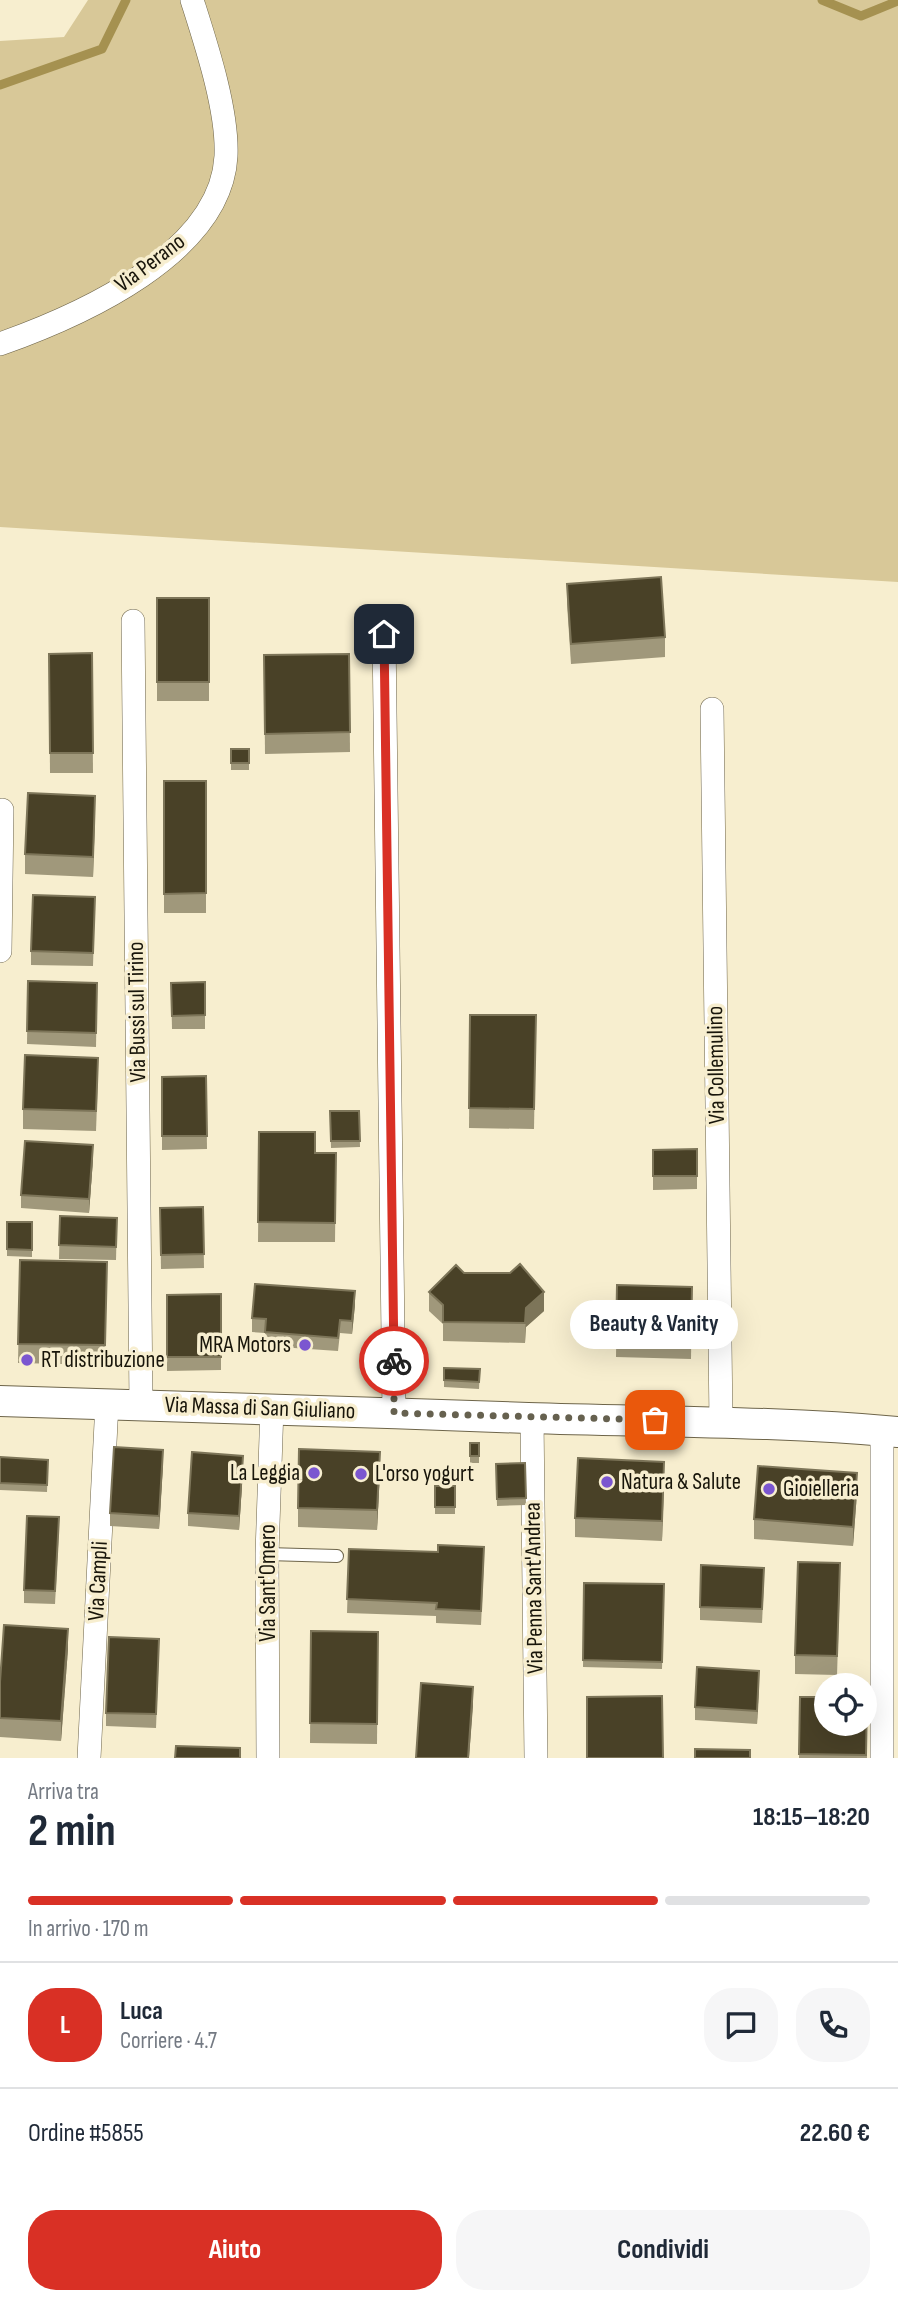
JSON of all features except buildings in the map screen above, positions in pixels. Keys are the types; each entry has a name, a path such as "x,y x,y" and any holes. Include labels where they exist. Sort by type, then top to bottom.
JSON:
{"street":[{"name":"Via Perano","path":"0,344 66,317 133,280 174,250 209,208 221,181 225,163 224,127 219,96 192,0"},
{"name":"Via Bussi sul Tirino","path":"133,621 141,1403"},
{"path":"384,634 394,1413"},
{"name":"Via Collemulino","path":"712,709 721,1422"},
{"path":"0,951 2,810"},
{"name":"Via Massa di San Giuliano","path":"0,1401 141,1403 532,1418 721,1422 890,1432"},
{"name":"Via Campli","path":"89,1758 107,1403"},
{"name":"Via Sant'Omero","path":"268,1758 267,1554 272,1407"},
{"name":"Via Penna Sant'Andrea","path":"532,1418 536,1758"},
{"path":"882,1758 890,1432"}],"lane":[{"path":"267,1554 337,1556"}],"shaded area":[{"path":"88,0 898,0 898,582 0,527 0,41 64,37"}],"waterway":[{"path":"0,85 102,49 126,0"},
{"path":"822,0 861,16 898,1"}],"way so far":[{"path":"394,1361 394,1413 655,1420"}],"place":[{"name":"MRA Motors","path":"305,1345"},
{"name":"RT distribuzione","path":"27,1360"},
{"name":"Beauty & Vanity","path":"655,1420"},
{"name":"La Leggia","path":"314,1473"},
{"name":"L'orso yogurt","path":"361,1474"},
{"name":"Natura & Salute","path":"607,1482"},
{"name":"Gioielleria","path":"769,1489"}],"route":[{"path":"384,634 394,1361"}]}
